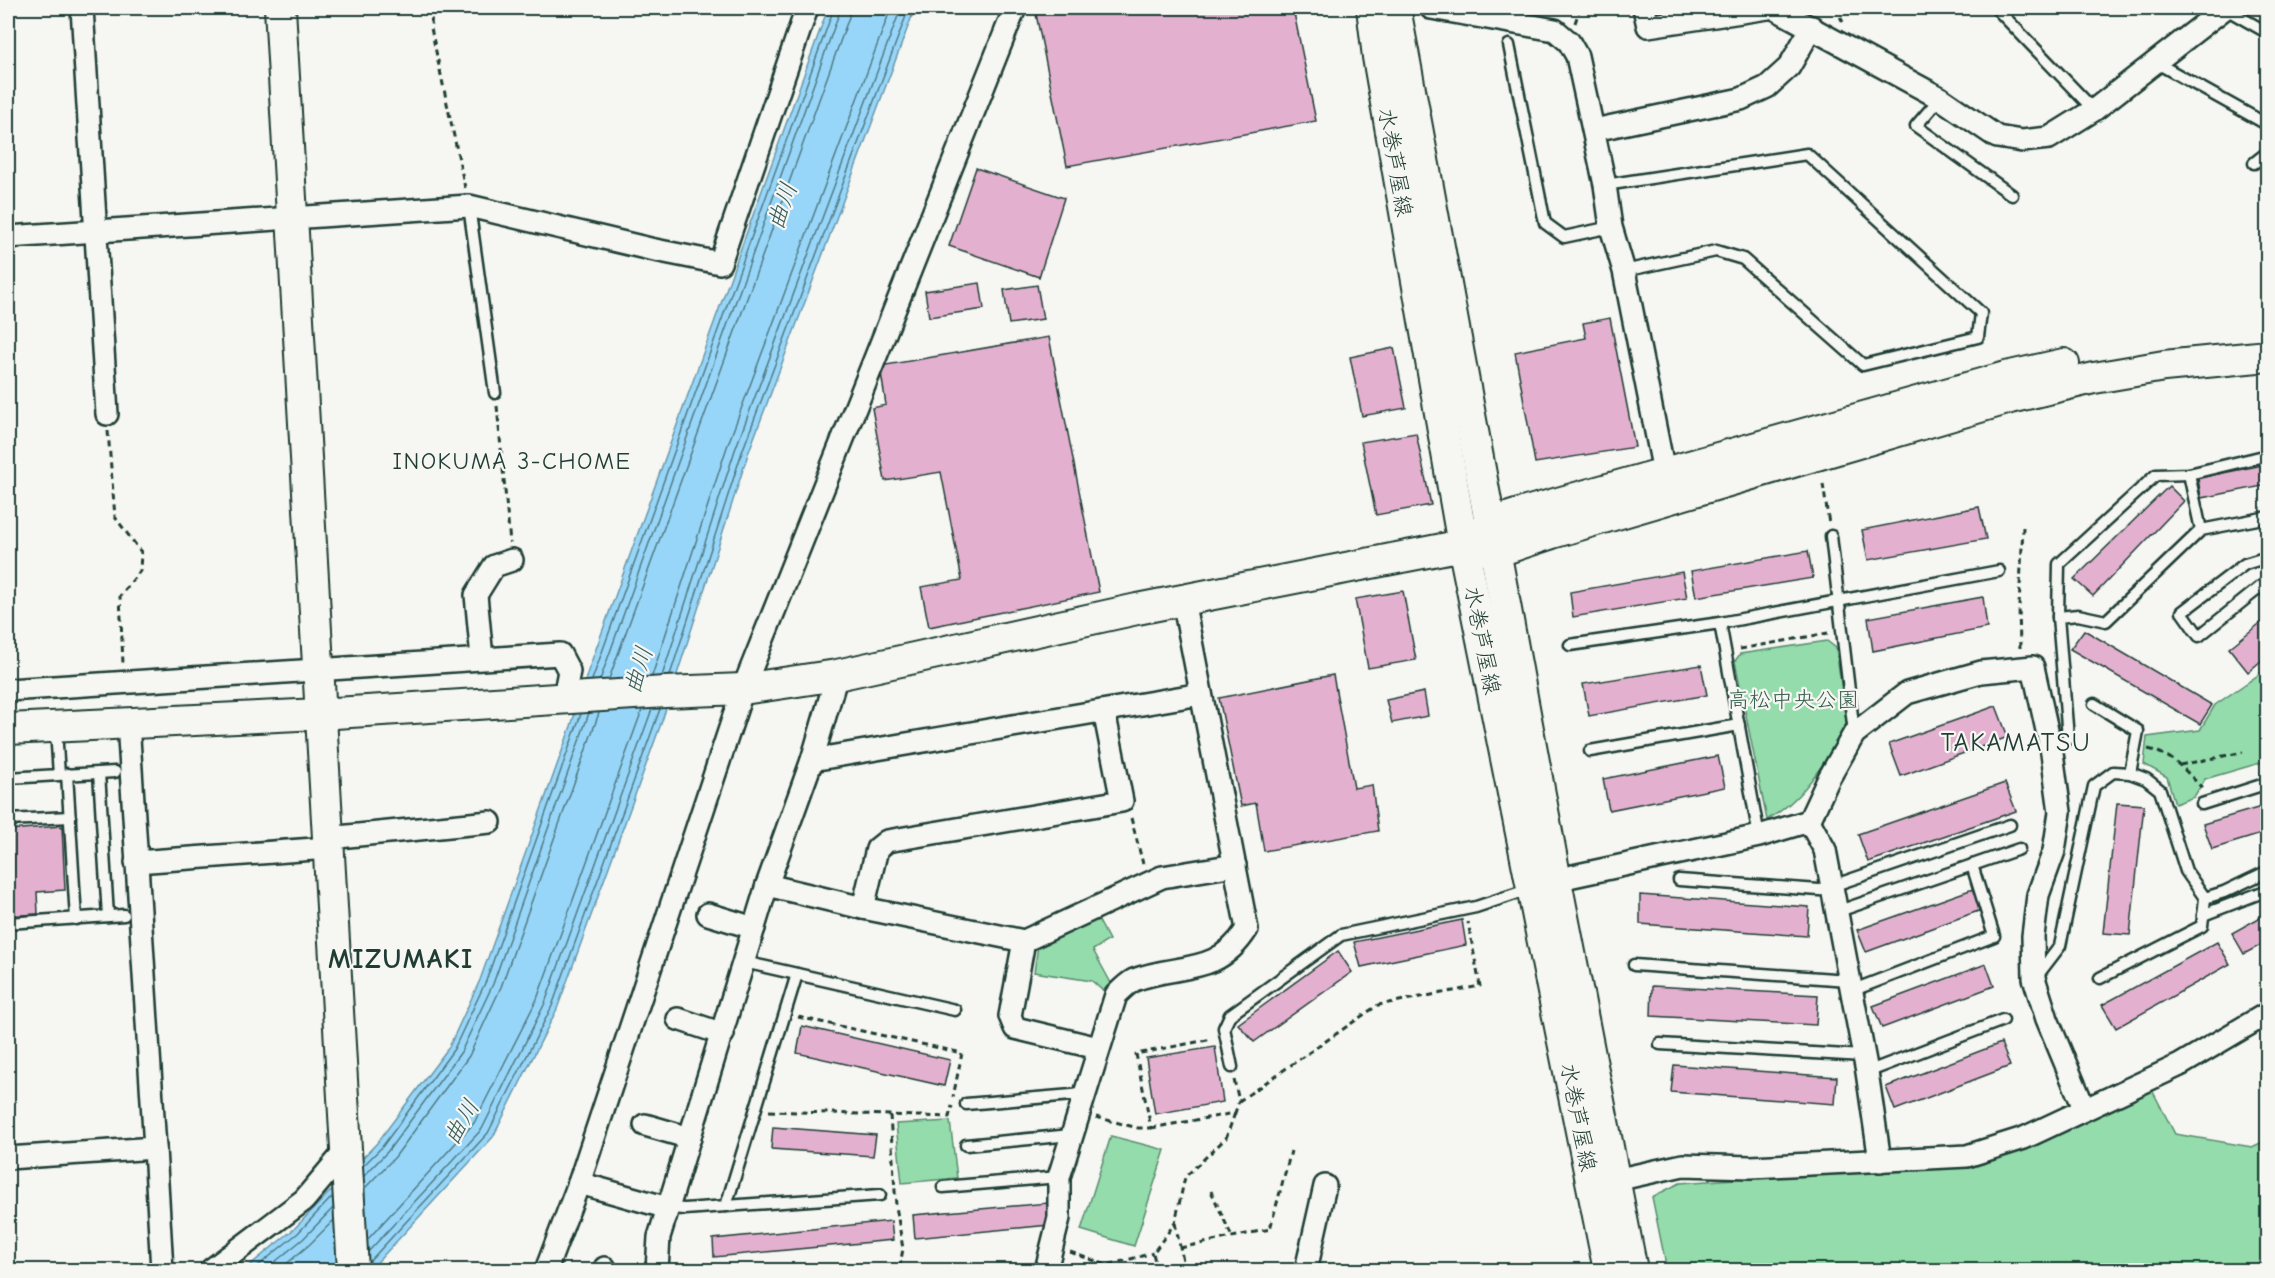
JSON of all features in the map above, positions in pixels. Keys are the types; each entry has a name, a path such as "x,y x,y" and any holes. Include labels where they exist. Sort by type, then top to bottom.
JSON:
{"street":[{"path":"82,8 107,414"},
{"path":"280,8 319,714 353,1270"},
{"path":"8,237 469,206 720,263 807,8"},
{"path":"546,1270 579,1183 742,689 1016,8"},
{"name":"水巻芦屋線","path":"1372,8 1378,57 1463,544 1545,885 1603,1182 1610,1270"},
{"name":"水巻芦屋線","path":"1395,8 1493,537 1545,885"},
{"path":"1431,8 1555,30 1569,42 1577,57 1605,185 1611,227 1624,272 1661,457 1666,471"},
{"path":"1644,8 1648,26 1768,8"},
{"path":"1774,8 1940,98 1997,137 2022,141 2049,138 2094,110 2218,10"},
{"path":"1594,130 1741,99 1767,87 1789,67 1812,27"},
{"path":"8,729 319,714 568,697 742,689 837,675 1183,600 1493,537 1666,471 2006,376 2161,346 2268,336"},
{"path":"1493,537 1552,532 2010,398 2094,378 2152,368 2268,356"},
{"path":"482,658 476,595 494,566 512,560"},
{"path":"1046,1270 1059,1218 1059,1177 1116,994 1133,980 1194,967 1218,959 1238,943 1246,929 1183,600"},
{"path":"8,690 560,654 569,671 568,697"},
{"path":"1545,885 1759,836 1809,821 1829,778 1854,734 1907,693 1981,672 2033,667 2052,753 2060,813 2054,850 2038,894 2034,936 2034,978 2047,1019 2084,1108"},
{"path":"657,1270 659,1237 767,885 812,760 837,675"},
{"path":"812,760 1201,694"},
{"path":"863,908 877,849 887,841 1122,801 1104,711"},
{"path":"128,722 162,1270"},
{"path":"1809,821 1825,850 1833,888 1880,1161"},
{"path":"136,862 328,843 490,822"},
{"path":"767,885 863,908 1024,941 1162,877 1234,865"},
{"path":"708,914 754,928"},
{"path":"1024,941 1010,1016 1015,1028 1098,1048"},
{"path":"1603,1182 1683,1165 1751,1167 1967,1156 2024,1138 2180,1065 2268,1013"},
{"path":"678,1019 723,1034"},
{"path":"645,1125 690,1138"},
{"path":"8,1158 155,1148"},
{"path":"211,1270 304,1200 347,1156"},
{"name":"水巻芦屋線","path":"1603,1182 1632,1270"},
{"path":"579,1183 668,1208"},
{"path":"1306,1270 1325,1186"}],"lane":[{"path":"1995,8 2094,110"},
{"path":"2218,10 2268,33"},
{"path":"1509,45 1545,223 1564,237 1611,227"},
{"path":"2155,63 2268,125"},
{"path":"1940,98 1916,126 2012,195"},
{"path":"2254,163 2268,152"},
{"path":"1605,185 1807,154 1981,313 1978,337 1863,365 1743,259 1716,251 1624,272"},
{"path":"469,206 495,393"},
{"path":"2052,753 2068,738 2058,617 2059,564 2156,475 2189,474 2268,455"},
{"path":"2189,474 2201,530"},
{"path":"2058,617 2078,615 2106,621 2201,530 2268,517"},
{"path":"1832,536 1854,734"},
{"path":"2268,557 2245,564 2182,612 2199,636 2268,581"},
{"path":"1570,645 1720,623 1999,571"},
{"path":"1720,623 1759,836"},
{"path":"2094,704 2138,731 2130,773"},
{"path":"1590,750 1739,725"},
{"path":"56,727 70,817 76,919"},
{"path":"8,778 116,772"},
{"path":"2034,978 2060,946 2094,786 2113,772 2130,773 2146,779 2160,790 2186,871 2205,897 2202,926 2100,978"},
{"path":"99,773 108,916"},
{"path":"2208,802 2268,783"},
{"path":"8,820 70,817"},
{"path":"1679,880 1833,888 2010,825"},
{"path":"1836,912 2019,849"},
{"path":"1634,965 1850,985 1994,936 1972,865"},
{"path":"2205,897 2224,892 2268,871"},
{"path":"1232,1067 1224,1028 1230,1015 1341,935 1465,909 1545,885"},
{"path":"2203,915 2268,890"},
{"path":"8,924 124,915"},
{"path":"744,962 955,1010"},
{"path":"726,1206 797,974"},
{"path":"1660,1044 1865,1064 2003,1020"},
{"path":"966,1104 1081,1103"},
{"path":"966,1145 1071,1135"},
{"path":"943,1187 1059,1177"},
{"path":"668,1208 685,1209 880,1194"}],"path":[{"path":"432,8 431,28 469,206"},
{"path":"495,393 512,560"},
{"path":"107,414 116,517 141,552 140,571 120,596 123,682"},
{"path":"1823,484 1832,536"},
{"path":"2023,527 2019,639 2024,668"},
{"path":"1726,651 1841,631"},
{"path":"2135,746 2159,751 2180,765 2208,802"},
{"path":"2180,765 2242,752"},
{"path":"1122,801 1130,811 1148,884"},
{"path":"1185,1270 1175,1223 1185,1177 1226,1138 1239,1101 1378,1005 1480,986 1465,909"},
{"path":"755,1111 949,1117 962,1053 785,1014"},
{"path":"1151,1128 1136,1054 1226,1036"},
{"path":"1232,1067 1239,1101"},
{"path":"1081,1103 1138,1128 1151,1128 1234,1113"},
{"path":"890,1115 896,1206 903,1249 899,1270"},
{"path":"1180,1248 1270,1229 1291,1151"},
{"path":"1211,1191 1232,1237"},
{"path":"1089,1270 1153,1253 1175,1223"},
{"path":"1051,1245 1109,1266"},
{"path":"1153,1253 1157,1270"}],"green space":[{"name":"高松中央公園","path":"1827,641 1836,648 1847,728 1803,790 1781,811 1767,820 1735,661 1740,654"},
{"path":"2267,669 2267,761 2205,779 2194,797 2175,804 2167,777 2144,764 2147,737 2200,730 2215,705"},
{"path":"1098,919 1109,940 1093,950 1111,983 1103,991 1092,981 1034,972 1038,946"},
{"path":"2150,1086 2175,1134 2252,1147 2267,1140 2267,1270 1667,1270 1652,1197 1680,1183 1899,1167 1969,1166"},
{"path":"950,1121 957,1178 902,1183 896,1124"},
{"path":"1111,1136 1165,1150 1134,1246 1081,1230"}],"water":[{"name":"曲川","path":"828,8 915,8 748,454 662,721 557,1009 493,1137 370,1270 244,1270 294,1229 377,1143 449,1047 480,980 571,726 588,671"}],"building":[{"path":"1073,8 1293,8 1316,121 1067,166 1036,14"},
{"path":"976,168 1064,198 1039,277 949,246"},
{"path":"980,283 984,309 929,317 925,291"},
{"path":"1037,285 1043,319 1009,324 1004,290"},
{"path":"1610,318 1635,447 1535,463 1515,352 1586,338 1583,323"},
{"path":"1049,337 1099,592 929,627 921,587 962,580 941,472 885,481 872,408 886,405 880,366"},
{"path":"1394,348 1406,408 1362,416 1350,357"},
{"path":"1416,433 1431,505 1376,515 1361,442"},
{"path":"2268,464 2268,485 2201,498 2198,478"},
{"path":"2169,486 2184,501 2093,596 2074,579"},
{"path":"1979,507 1986,539 1868,560 1862,530"},
{"path":"1808,551 1813,578 1696,597 1691,571"},
{"path":"1682,572 1687,598 1573,617 1570,592"},
{"path":"1403,591 1416,660 1368,668 1355,599"},
{"path":"1983,597 1987,628 1873,651 1868,618"},
{"path":"2268,617 2268,655 2248,672 2229,648"},
{"path":"2084,630 2212,705 2200,724 2070,649"},
{"path":"1701,665 1707,695 1589,716 1583,684"},
{"path":"1333,675 1354,788 1372,785 1378,831 1264,851 1256,803 1241,806 1219,698"},
{"path":"1424,692 1428,716 1392,723 1386,700"},
{"path":"1996,706 2008,737 1901,776 1889,744"},
{"path":"1718,756 1725,787 1609,810 1603,779"},
{"path":"2005,783 2016,811 1868,862 1858,834"},
{"path":"2117,803 2144,805 2130,935 2103,933"},
{"path":"2268,805 2268,832 2212,849 2203,824"},
{"path":"62,826 65,890 37,892 38,914 8,916 8,830"},
{"path":"1973,889 1981,910 1866,952 1857,930"},
{"path":"1640,895 1809,907 1807,936 1640,924"},
{"path":"2268,913 2268,941 2244,954 2232,933"},
{"path":"1462,920 1466,945 1361,967 1354,942"},
{"path":"2217,942 2230,964 2116,1028 2102,1005"},
{"path":"1338,951 1352,972 1254,1042 1238,1024"},
{"path":"1986,964 1994,986 1882,1028 1873,1006"},
{"path":"1652,986 1818,995 1816,1025 1651,1016"},
{"path":"802,1026 950,1060 944,1086 797,1053"},
{"path":"2001,1043 2010,1066 1895,1110 1886,1087"},
{"path":"1215,1047 1223,1102 1155,1114 1146,1058"},
{"path":"1674,1065 1837,1077 1835,1104 1671,1092"},
{"path":"773,1127 876,1135 873,1156 771,1149"},
{"path":"1048,1203 1049,1225 915,1238 913,1215"},
{"path":"891,1221 893,1240 714,1257 713,1239"}],"district":[{"name":"INOKUMA 3-CHOME","path":"512,461"},
{"name":"TAKAMATSU","path":"2016,742"},
{"name":"MIZUMAKI","path":"401,958"}]}
